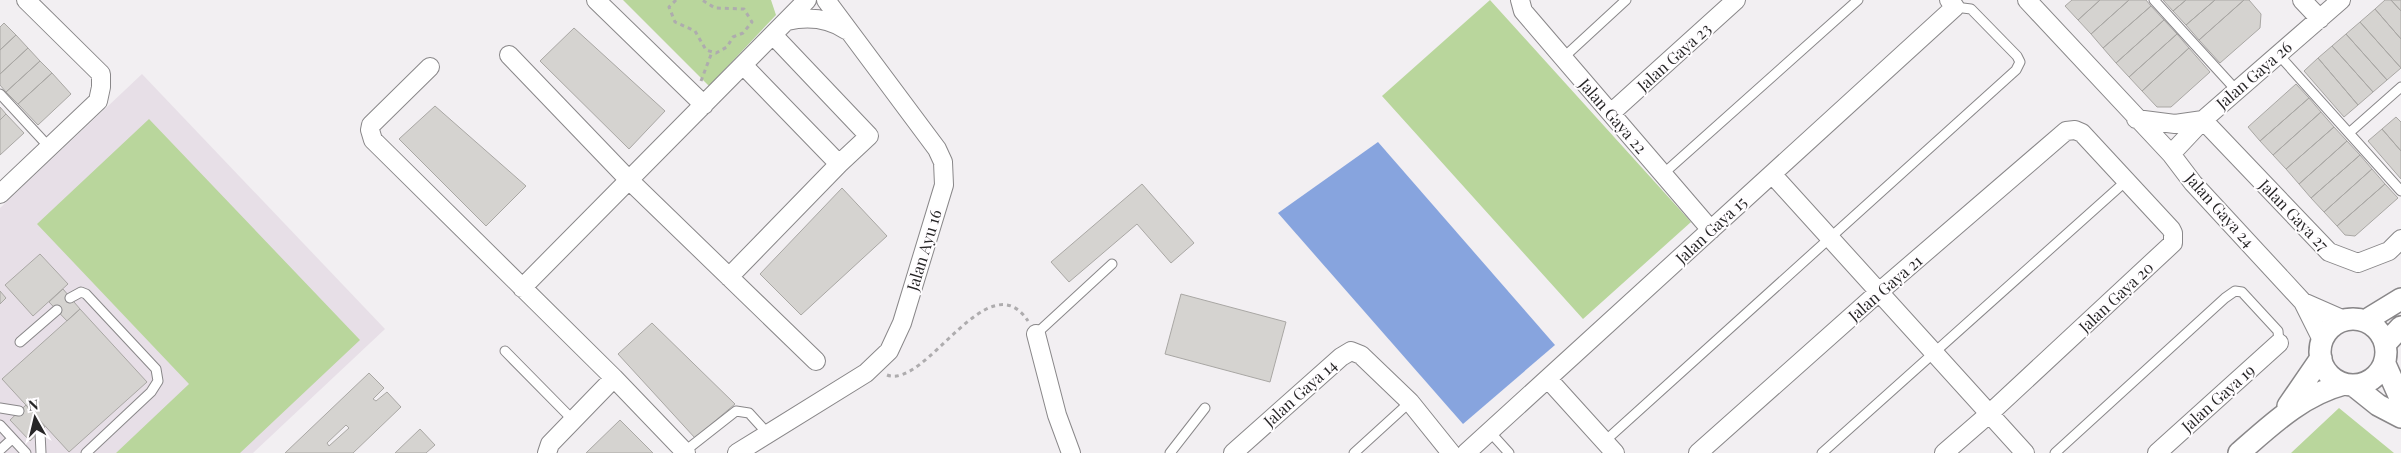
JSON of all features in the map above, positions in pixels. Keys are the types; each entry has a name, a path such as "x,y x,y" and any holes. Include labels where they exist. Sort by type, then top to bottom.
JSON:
{"street":[{"path":"0,194 98,101 101,87 101,74 26,0"},
{"path":"596,0 704,105"},
{"path":"787,20 794,0"},
{"path":"522,288 807,0"},
{"name":"Jalan Ayu 16","path":"737,453 769,435 874,367 889,351 896,340 944,185 945,173 943,162 937,149 826,0"},
{"name":"Jalan Gaya 22","path":"1520,0 1522,11 1711,230"},
{"name":"Jalan Gaya 23","path":"1611,114 1736,0"},
{"name":"Jalan Gaya 24","path":"2027,0 2136,119 2171,154 2193,183 2303,302 2321,349"},
{"path":"2302,0 2320,19"},
{"name":"Jalan Gaya 26","path":"2171,154 2203,120 2341,0"},
{"name":"Jalan Gaya 15","path":"1466,453 1772,174 1952,3"},
{"path":"787,20 800,18 827,20 850,33"},
{"path":"729,277 839,164 869,136 773,36"},
{"path":"509,55 629,180 816,361"},
{"path":"743,65 839,164"},
{"path":"430,67 371,124 370,135 686,452"},
{"path":"2136,119 2175,124 2203,120"},
{"name":"Jalan Gaya 27","path":"2203,120 2329,252 2358,263 2388,251 2401,240"},
{"name":"Jalan Gaya 20","path":"1944,453 1989,414 2173,243 2173,233 2170,229 2082,132 2075,130"},
{"name":"Jalan Gaya 21","path":"1698,453 1879,292 2066,131 2075,130"},
{"path":"1772,174 2025,453"},
{"path":"2281,416 2335,324 2344,320 2365,320 2401,299"},
{"name":"Jalan Gaya 24","path":"2303,302 2344,320"},
{"path":"2239,453 2281,416 2314,395 2372,379 2385,364 2387,354 2386,343 2378,330 2365,320"},
{"path":"2386,343 2401,327"},
{"path":"1036,334 1057,415 1071,453"},
{"name":"Jalan Gaya 19","path":"2157,453 2279,343"},
{"path":"2321,349 2329,374 2349,384 2378,406 2401,417"},
{"name":"Jalan Gaya 14","path":"1233,453 1341,357 1351,352 1361,355 1410,402 1451,453"},
{"path":"2385,364 2401,400"},
{"path":"547,453 550,444 614,378"},
{"path":"1548,378 1610,447"}],"lane":[{"path":"1563,58 1626,0"},
{"path":"1663,174 1858,0"},
{"path":"2154,0 2237,91"},
{"path":"1610,447 1830,238 2016,70 2020,62 2017,56 1971,9 1952,3"},
{"path":"2278,54 2401,191"},
{"path":"2349,133 2401,87"},
{"path":"0,94 50,148"},
{"path":"1822,453 2126,181"},
{"path":"1036,334 1112,264"},
{"path":"2055,453 2224,298 2234,291 2242,292 2271,322 2278,331 2279,343"},
{"path":"70,298 81,292 86,294 156,368 158,381 151,392 86,453"},
{"path":"20,342 57,310"},
{"path":"504,351 573,420"},
{"path":"1354,453 1410,402"},
{"path":"0,408 19,411"},
{"path":"1170,453 1205,408"},
{"path":"686,452 736,411 749,413 769,435"},
{"path":"0,425 26,453"},
{"path":"40,432 41,453"},
{"path":"1490,432 1508,453"},
{"path":"0,450 12,439"}],"path":[{"path":"676,0 669,7 675,22 696,31 706,50 716,53 726,47 733,37 743,33 752,22 744,9 715,8 702,0"},
{"path":"702,79 712,52"},
{"path":"874,367 891,376 900,375 942,348 971,317 999,306 1012,306 1022,312 1036,334"}],"shaded area":[{"path":"142,74 385,329 253,453 0,453 0,208"}],"green space":[{"path":"623,0 771,0 776,15 709,86"},
{"path":"1490,0 1691,222 1583,319 1382,96"},
{"path":"149,119 360,340 240,453 116,453 189,384 37,224"},
{"path":"2339,408 2394,453 2291,453"}],"water":[{"path":"1378,142 1555,345 1463,424 1278,213"}],"building":[{"path":"2072,0 2100,0 2078,20 2065,6"},
{"path":"2100,0 2129,0 2091,34 2078,20"},
{"path":"2129,0 2146,0 2151,6 2103,48 2091,34"},
{"path":"2163,0 2186,0 2173,11"},
{"path":"2186,0 2215,0 2186,25 2173,11"},
{"path":"2215,0 2244,0 2199,40 2186,25"},
{"path":"2244,0 2249,0 2261,14 2260,28 2220,63 2199,40"},
{"path":"2385,0 2391,0 2401,11 2401,39 2375,9"},
{"path":"2391,0 2401,0 2401,11"},
{"path":"2151,6 2164,20 2116,63 2103,48"},
{"path":"2375,9 2401,39 2401,68 2360,22"},
{"path":"2164,20 2177,34 2129,77 2116,63"},
{"path":"2360,22 2401,68 2387,80 2346,34"},
{"path":"4,23 16,35 0,50 0,27"},
{"path":"574,28 665,111 629,149 540,61"},
{"path":"2177,34 2189,48 2142,91 2129,77"},
{"path":"2346,34 2387,80 2373,92 2332,46"},
{"path":"16,35 28,48 0,74 0,50"},
{"path":"2332,46 2373,92 2358,105 2318,58"},
{"path":"28,48 40,61 6,92 0,85 0,74"},
{"path":"2189,48 2210,72 2171,107 2157,107 2142,91"},
{"path":"2318,58 2358,105 2344,117 2304,71"},
{"path":"40,61 52,73 18,104 6,92"},
{"path":"52,73 71,94 38,125 18,104"},
{"path":"2296,84 2309,98 2260,141 2248,127"},
{"path":"2309,98 2321,112 2273,155 2260,141"},
{"path":"435,106 526,186 486,226 399,139"},
{"path":"0,107 6,114 0,120"},
{"path":"2321,112 2334,127 2286,169 2273,155"},
{"path":"6,114 24,133 0,155 0,120"},
{"path":"2396,117 2401,122 2401,151 2382,129"},
{"path":"2334,127 2347,141 2299,184 2286,169"},
{"path":"2382,129 2401,151 2401,179 2368,141"},
{"path":"2347,141 2360,155 2311,198 2299,184"},
{"path":"2360,155 2372,169 2324,212 2311,198"},
{"path":"2372,169 2385,184 2337,226 2324,212"},
{"path":"1142,184 1194,243 1171,263 1137,224 1069,282 1051,262"},
{"path":"2385,184 2398,198 2355,236 2345,235 2337,226"},
{"path":"842,188 887,236 801,315 760,274"},
{"path":"40,254 68,284 33,316 5,285"},
{"path":"63,289 80,309 67,321 49,302"},
{"path":"0,291 6,298 0,304"},
{"path":"1181,294 1286,322 1270,382 1165,354"},
{"path":"80,309 147,382 69,452 2,379"},
{"path":"652,323 735,404 695,438 618,354"},
{"path":"369,373 384,388 373,399 376,401 387,392 401,407 353,453 285,453","holes":["346,425 349,428 329,446 327,443"]},
{"path":"26,405 45,427 30,441 10,420"},
{"path":"620,420 653,453 586,453"},
{"path":"420,429 435,445 426,453 395,453"}]}
